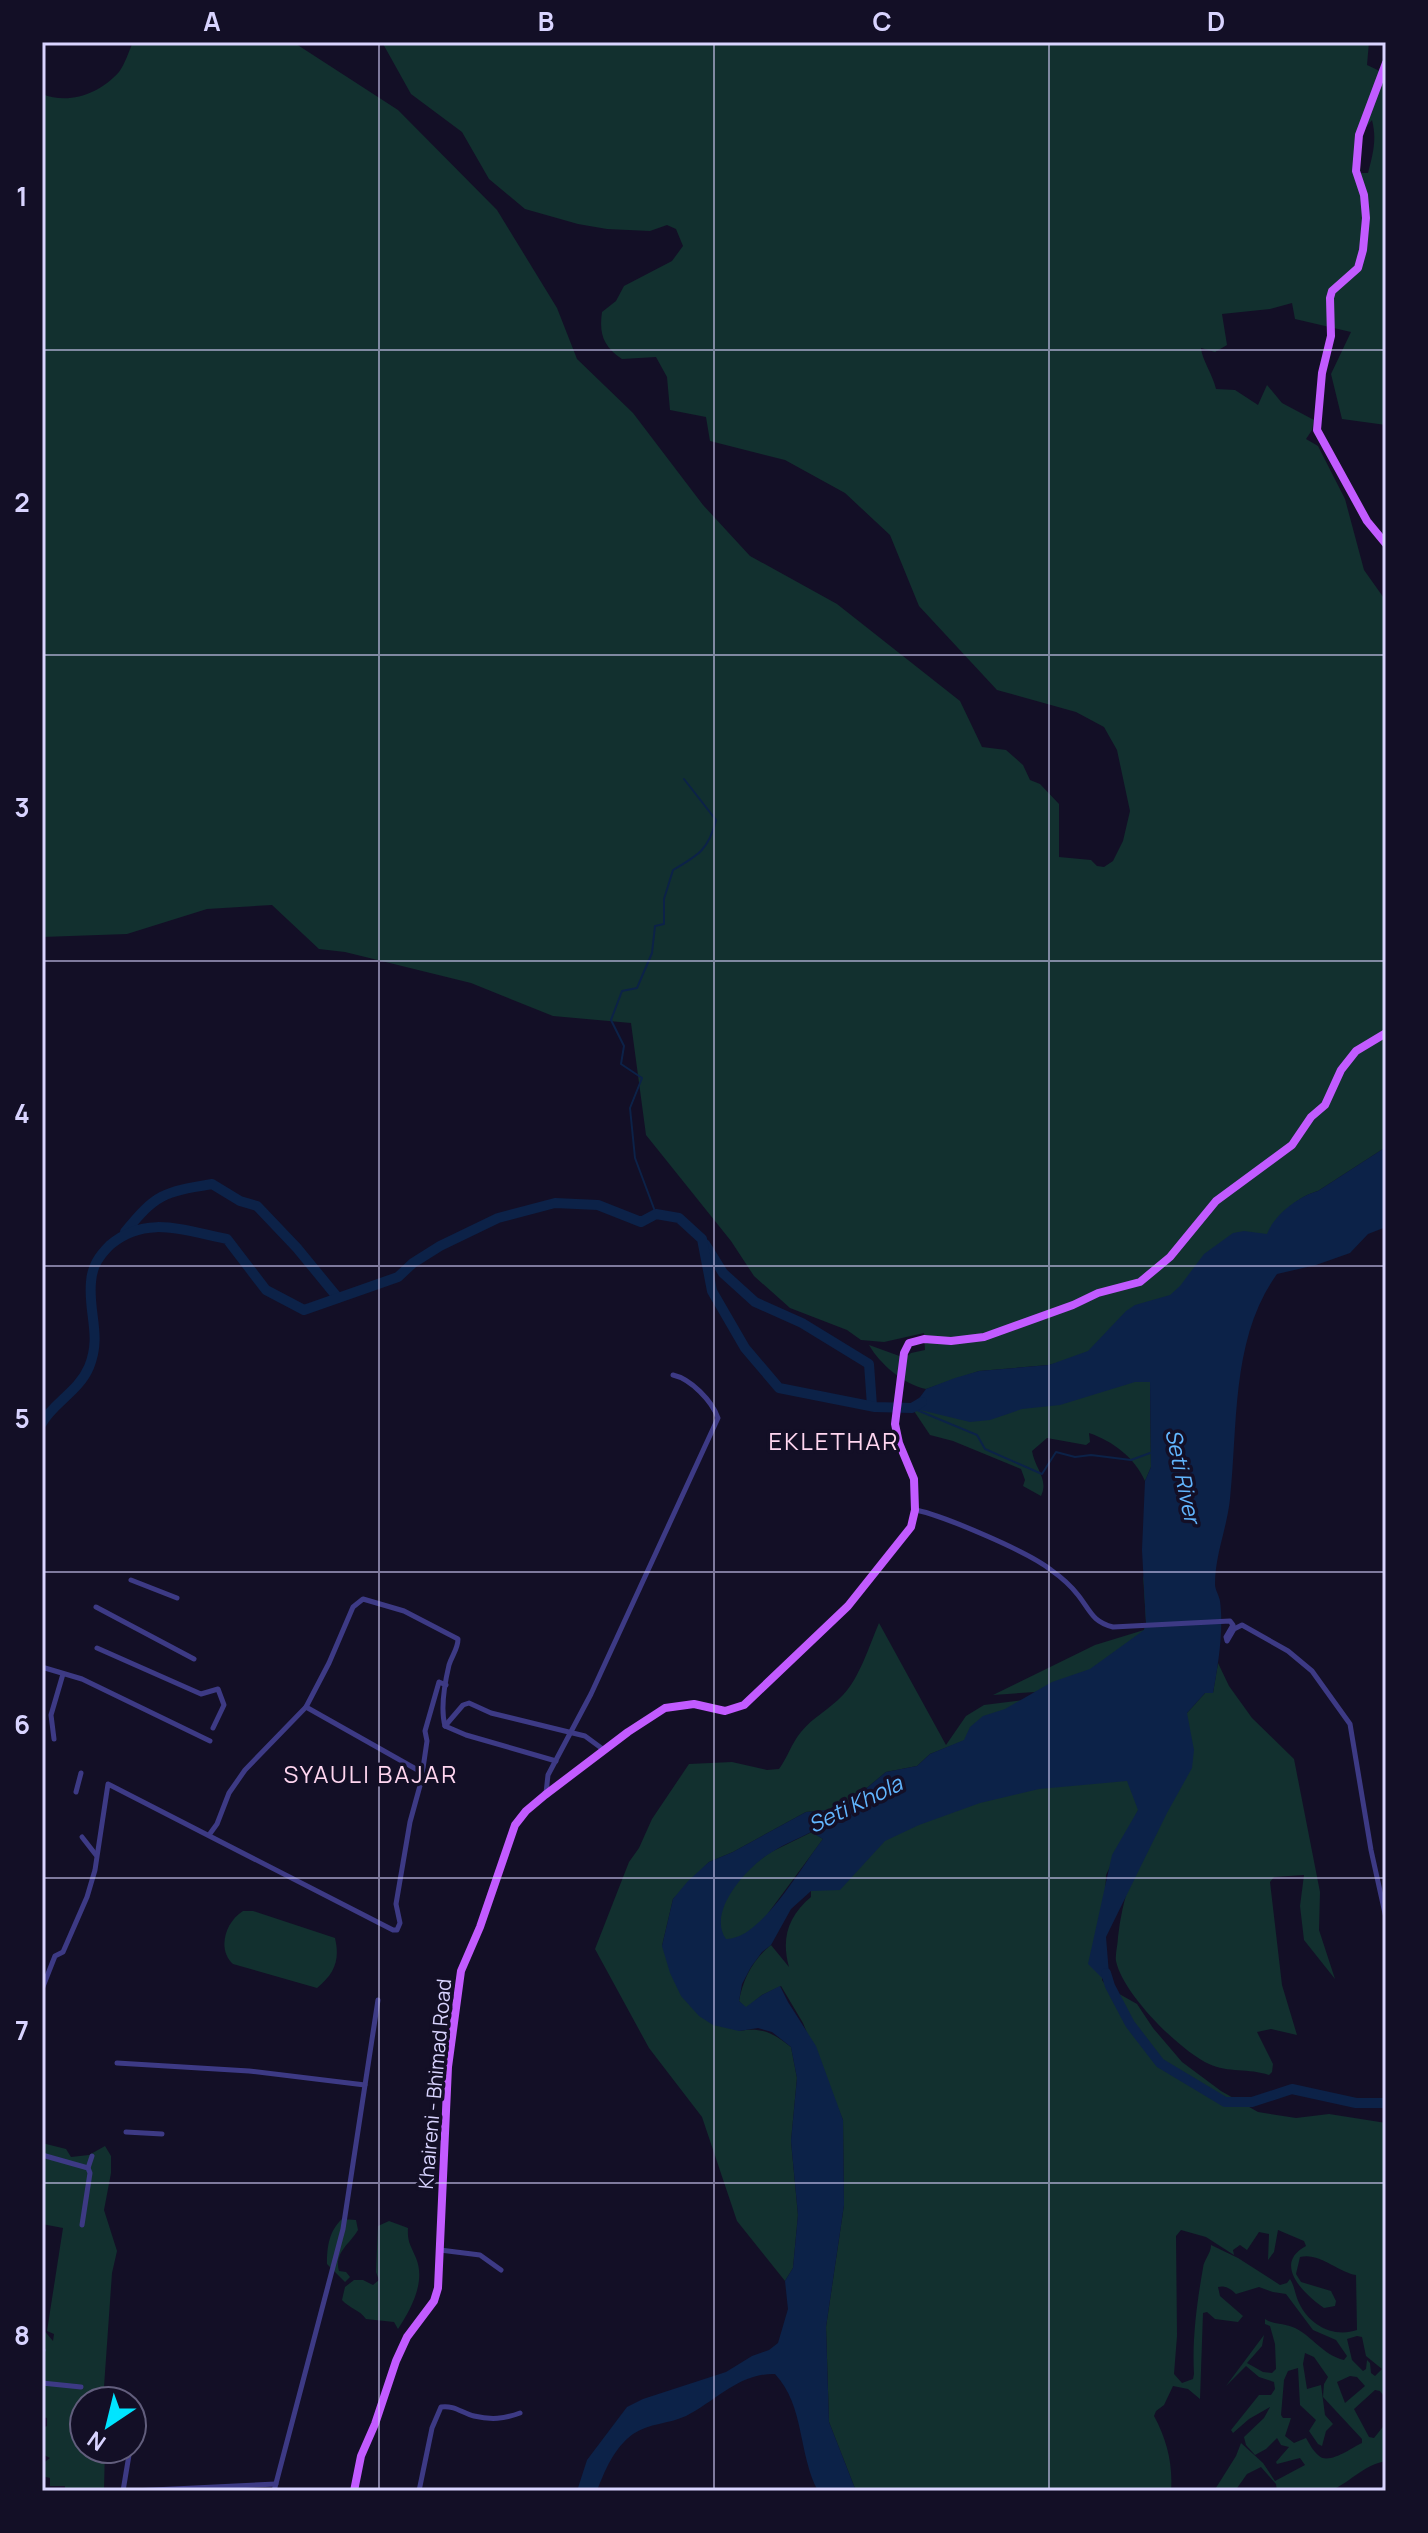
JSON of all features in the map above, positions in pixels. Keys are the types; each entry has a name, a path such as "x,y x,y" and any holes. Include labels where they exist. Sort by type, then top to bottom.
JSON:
{"main road":[{"path":"1386,63 1359,135 1356,171 1364,195 1366,218 1363,250 1358,268 1351,277 1339,283 1330,298 1331,336 1322,373 1317,430 1367,521 1386,544"},
{"path":"915,1510 914,1479 896,1435 895,1424 904,1353 909,1343 984,1337 1098,1293 1140,1282 1170,1257 1216,1201 1292,1145 1311,1117 1325,1105 1336,1079 1356,1051 1386,1033"},
{"name":"Khaireni - Bhimad Road","path":"354,2491 361,2456 396,2361 407,2337 435,2297 439,2279 448,2067 461,1971 480,1927 515,1825 545,1795 665,1708 694,1704 732,1710 744,1705 864,1587 904,1537 915,1510"}],"street":[{"path":"545,1795 548,1775 686,1491 718,1418 715,1410 691,1383 673,1375"},
{"path":"915,1510 950,1522 1047,1566 1079,1596 1096,1621 1113,1627 1233,1623 1227,1641 1234,1629 1242,1625 1298,1658 1322,1681 1350,1724 1386,1918"},
{"path":"131,1580 177,1598"},
{"path":"209,1835 217,1824 229,1793 245,1770 306,1707 353,1607 363,1599 404,1611 458,1639 446,1685 445,1726"},
{"path":"96,1607 194,1659"},
{"path":"97,1648 201,1694 218,1689 224,1705 213,1728"},
{"path":"45,1668 82,1679 210,1741"},
{"path":"54,1739 51,1715 63,1674"},
{"path":"42,1989 55,1956 63,1952 87,1897 108,1784 397,1930 400,1923 396,1904 410,1822 423,1773 427,1741 425,1731 439,1682 446,1685"},
{"path":"445,1726 463,1705 469,1703 491,1713 585,1736 605,1751"},
{"path":"306,1707 423,1773"},
{"path":"445,1726 556,1761"},
{"path":"76,1792 81,1773"},
{"path":"82,1837 97,1856"},
{"path":"135,2491 275,2488 343,2229 378,2000"},
{"path":"117,2063 249,2071 365,2085"},
{"path":"126,2132 162,2134"},
{"path":"42,2155 88,2168"},
{"path":"82,2225 92,2156"},
{"path":"440,2250 480,2255 501,2270"},
{"path":"42,2383 68,2386"},
{"path":"419,2491 432,2428 441,2407 454,2407 472,2416 503,2419 520,2413"},
{"path":"123,2491 127,2465"},
{"path":"1382,2491 1386,2486"}],"green space":[{"path":"133,42 293,42 398,110 497,210 557,308 577,359 633,413 703,505 750,556 837,604 960,701 982,747 1006,750 1023,765 1030,780 1040,784 1059,804 1059,857 1091,860 1097,866 1104,867 1113,861 1123,841 1130,811 1117,750 1104,727 1076,712 997,690 919,606 890,535 845,493 785,460 710,441 706,417 670,410 667,377 656,357 622,359 610,349 602,333 602,312 616,301 624,286 672,261 683,246 676,229 667,225 650,231 607,229 525,209 489,179 462,132 411,94 382,42 1369,42 1367,65 1386,74 1386,425 1342,419 1331,374 1351,332 1295,319 1292,303 1270,309 1222,314 1227,345 1215,352 1201,348 1216,389 1235,390 1258,405 1267,385 1282,403 1314,420 1306,439 1318,446 1345,499 1364,570 1386,601 1386,1147 1293,1204 1273,1226 1264,1243 1156,1356 1071,1359 1049,1365 979,1371 926,1389 909,1383 893,1372 869,1345 905,1358 911,1353 925,1350 924,1333 884,1342 861,1340 847,1330 790,1308 754,1276 731,1241 646,1135 631,1023 553,1016 471,983 345,952 319,949 272,905 207,909 127,934 42,937 42,94 73,98 93,92 119,72","holes":["1372,120 1374,146 1368,173 1353,173 1362,132"]},
{"path":"1154,1369 1150,1382 1151,1467 1145,1481 1129,1458 1098,1436 1089,1433 1090,1442 1086,1445 1047,1438 1032,1451 1043,1484 1041,1496 1023,1486 1025,1480 1021,1469 953,1441 930,1435 912,1408"},
{"path":"1143,1575 1169,1647 1035,1692 993,1695 1095,1645 1144,1630"},
{"path":"879,1623 946,1745 966,1716 984,1705 1031,1699 973,1737 930,1754 917,1766 886,1772 850,1802 829,1810 806,1812 709,1862 673,1899 662,1946 739,2031 767,2032 791,2047 797,2078 791,2141 798,2215 793,2268 785,2281 737,2221 702,2117 649,2048 595,1949 629,1862 652,1819 689,1764 732,1762 767,1770 779,1769 801,1732 849,1688"},
{"path":"1218,1663 1229,1686 1252,1718 1294,1759 1320,1892 1319,1930 1335,1979 1304,1940 1300,1906 1304,1875 1274,1877 1270,1882 1282,1985 1297,2035 1271,2029 1257,2032 1273,2064 1269,2075 1216,2067 1183,2047 1154,2020 1129,1989 1116,1961 1126,1896 1187,1713 1205,1693 1213,1693"},
{"path":"1168,1750 1106,1875 1102,1980 1107,1987 1137,2004 1182,2062 1221,2091 1258,2112 1296,2118 1329,2114 1386,2123 1386,2399 1375,2390 1354,2409 1369,2437 1374,2438 1386,2423 1386,2461 1324,2492 1277,2491 1276,2484 1261,2467 1247,2474 1235,2491 1214,2491 1241,2443 1263,2463 1275,2481 1305,2465 1300,2458 1277,2464 1289,2447 1281,2445 1277,2438 1255,2455 1246,2445 1244,2437 1264,2418 1270,2407 1233,2433 1231,2430 1259,2395 1271,2395 1275,2389 1274,2382 1259,2377 1246,2366 1226,2386 1264,2335 1262,2346 1247,2363 1263,2372 1272,2373 1276,2369 1275,2344 1265,2319 1295,2328 1337,2358 1344,2360 1347,2356 1336,2340 1313,2330 1286,2294 1259,2287 1236,2294 1228,2288 1218,2287 1220,2296 1243,2316 1238,2322 1215,2319 1207,2312 1203,2313 1200,2399 1188,2389 1173,2386 1164,2405 1154,2416 1168,2452 1171,2491 856,2491 829,2422 826,2327 844,2205 843,2120 803,2023 781,1986 762,1995 746,2008 739,2001 746,1977 771,1945 789,1967 786,1947 788,1929 797,1912 811,1897 811,1891 832,1858 960,1802 1149,1768 1161,1760","holes":["1181,2230 1206,2237 1234,2255 1233,2250 1240,2245 1247,2250 1259,2232 1269,2234 1268,2260 1274,2252 1278,2230 1304,2241 1306,2246 1296,2253 1291,2270 1301,2287 1324,2308 1335,2306 1336,2301 1331,2291 1301,2282 1296,2274 1300,2257 1314,2257 1356,2275 1357,2330 1331,2331 1316,2324 1304,2311 1290,2279 1280,2285 1211,2245 1204,2265 1197,2307 1193,2379 1182,2383 1174,2374 1177,2336 1176,2236","1362,2337 1366,2356 1382,2369 1375,2376 1367,2360 1363,2371 1352,2360 1347,2339","1305,2353 1314,2357 1328,2377 1323,2397 1362,2439 1362,2443 1340,2455 1322,2458 1306,2438 1294,2443 1285,2436 1291,2418 1281,2415 1284,2380 1288,2371 1298,2368 1300,2405 1316,2420 1309,2431 1318,2444 1322,2446 1326,2431 1333,2424 1325,2415 1321,2385 1307,2389 1303,2364","1350,2376 1357,2377 1365,2386 1345,2403 1337,2382"]},
{"path":"812,1832 823,1839 769,1912 744,1952 681,1942 695,1910 769,1853"},
{"path":"243,1911 253,1911 335,1938 335,1966 328,1977 317,1988 233,1964 225,1951 225,1936 232,1922"},
{"path":"42,2143 66,2149 71,2157 89,2155 105,2146 111,2156 111,2173 104,2210 117,2251 112,2273 104,2385 68,2385 68,2465 105,2465 104,2489 65,2491 65,2486 50,2486 50,2478 42,2476 42,2464 50,2458 42,2454 42,2428 47,2426 47,2418 42,2417 42,2328 53,2341 54,2334 47,2331 63,2228 42,2224"},
{"path":"342,2219 356,2220 358,2230 339,2259 339,2271 346,2272 350,2277 345,2282 327,2264 330,2240"},
{"path":"389,2221 408,2228 419,2267 416,2295 398,2329 394,2322 366,2319 342,2300 345,2287 354,2280 373,2285 379,2280 376,2272 378,2226"}],"water":[{"path":"1386,1147 1386,1227 1368,1234 1350,1253 1277,1274 1251,1325 1239,1382 1230,1499 1216,1573 1221,1623 1213,1693 1205,1693 1187,1713 1194,1750 1192,1768 1106,1937 1110,1986 1088,1964 1112,1855 1138,1810 1127,1781 1039,1789 980,1803 885,1841 840,1890 811,1891 791,1909 771,1945 762,1952 742,1984 739,2001 746,2007 780,1986 816,2046 843,2120 844,2205 826,2327 829,2422 856,2491 818,2491 807,2462 792,2401 775,2374 750,2378 686,2416 633,2434 615,2453 597,2491 577,2491 587,2460 627,2407 726,2372 752,2356 769,2350 778,2343 788,2309 785,2281 793,2268 798,2215 791,2141 797,2078 791,2047 772,2032 758,2028 739,2031 713,2025 699,2016 681,1996 662,1946 673,1899 709,1862 806,1812 829,1810 850,1802 886,1772 917,1766 930,1754 964,1740 970,1727 983,1716 1005,1709 1052,1682 1090,1669 1144,1630 1142,1550 1145,1481 1151,1467 1150,1382 1135,1382 1060,1405 1022,1409 990,1420 970,1422 912,1408 926,1389 955,1378 979,1371 1049,1365 1088,1351 1126,1311 1135,1305 1170,1295 1204,1254 1233,1233 1267,1234 1288,1207","holes":["811,1832 823,1839 767,1915 739,1936 726,1939 721,1928 726,1903 752,1867 777,1849"]}],"waterway":[{"path":"656,1214 635,1158 630,1108 642,1078 621,1064 624,1046 611,1020 622,991 637,988 652,953 655,926 664,924 664,899 673,870 702,850 713,830 716,820 684,779"},
{"path":"125,1232 153,1202 162,1197 212,1184 240,1201 257,1206 338,1298"},
{"path":"42,1423 79,1383 89,1367 95,1335 91,1293 93,1271 106,1249 124,1236 138,1230 166,1227 227,1239 266,1290 304,1310 398,1277 440,1246 498,1218 555,1203 598,1205 641,1222 656,1214 679,1218 702,1239 712,1291 745,1348 779,1388 875,1407 912,1408 922,1402"},
{"path":"705,1244 723,1273 755,1302 802,1323 869,1364 872,1406"},
{"path":"912,1408 977,1435 985,1449 1042,1474 1056,1452 1075,1457 1091,1455 1131,1460 1150,1453"},
{"path":"1106,1973 1130,2024 1160,2063 1225,2102 1252,2102 1292,2089 1356,2103 1386,2103"}],"district":[{"name":"EKLETHAR","path":"834,1442"},
{"name":"SYAULI BAJAR","path":"371,1775"}],"water label":[{"name":"Seti River","path":"1183,1476"},
{"name":"Seti Khola","path":"855,1804"}]}
